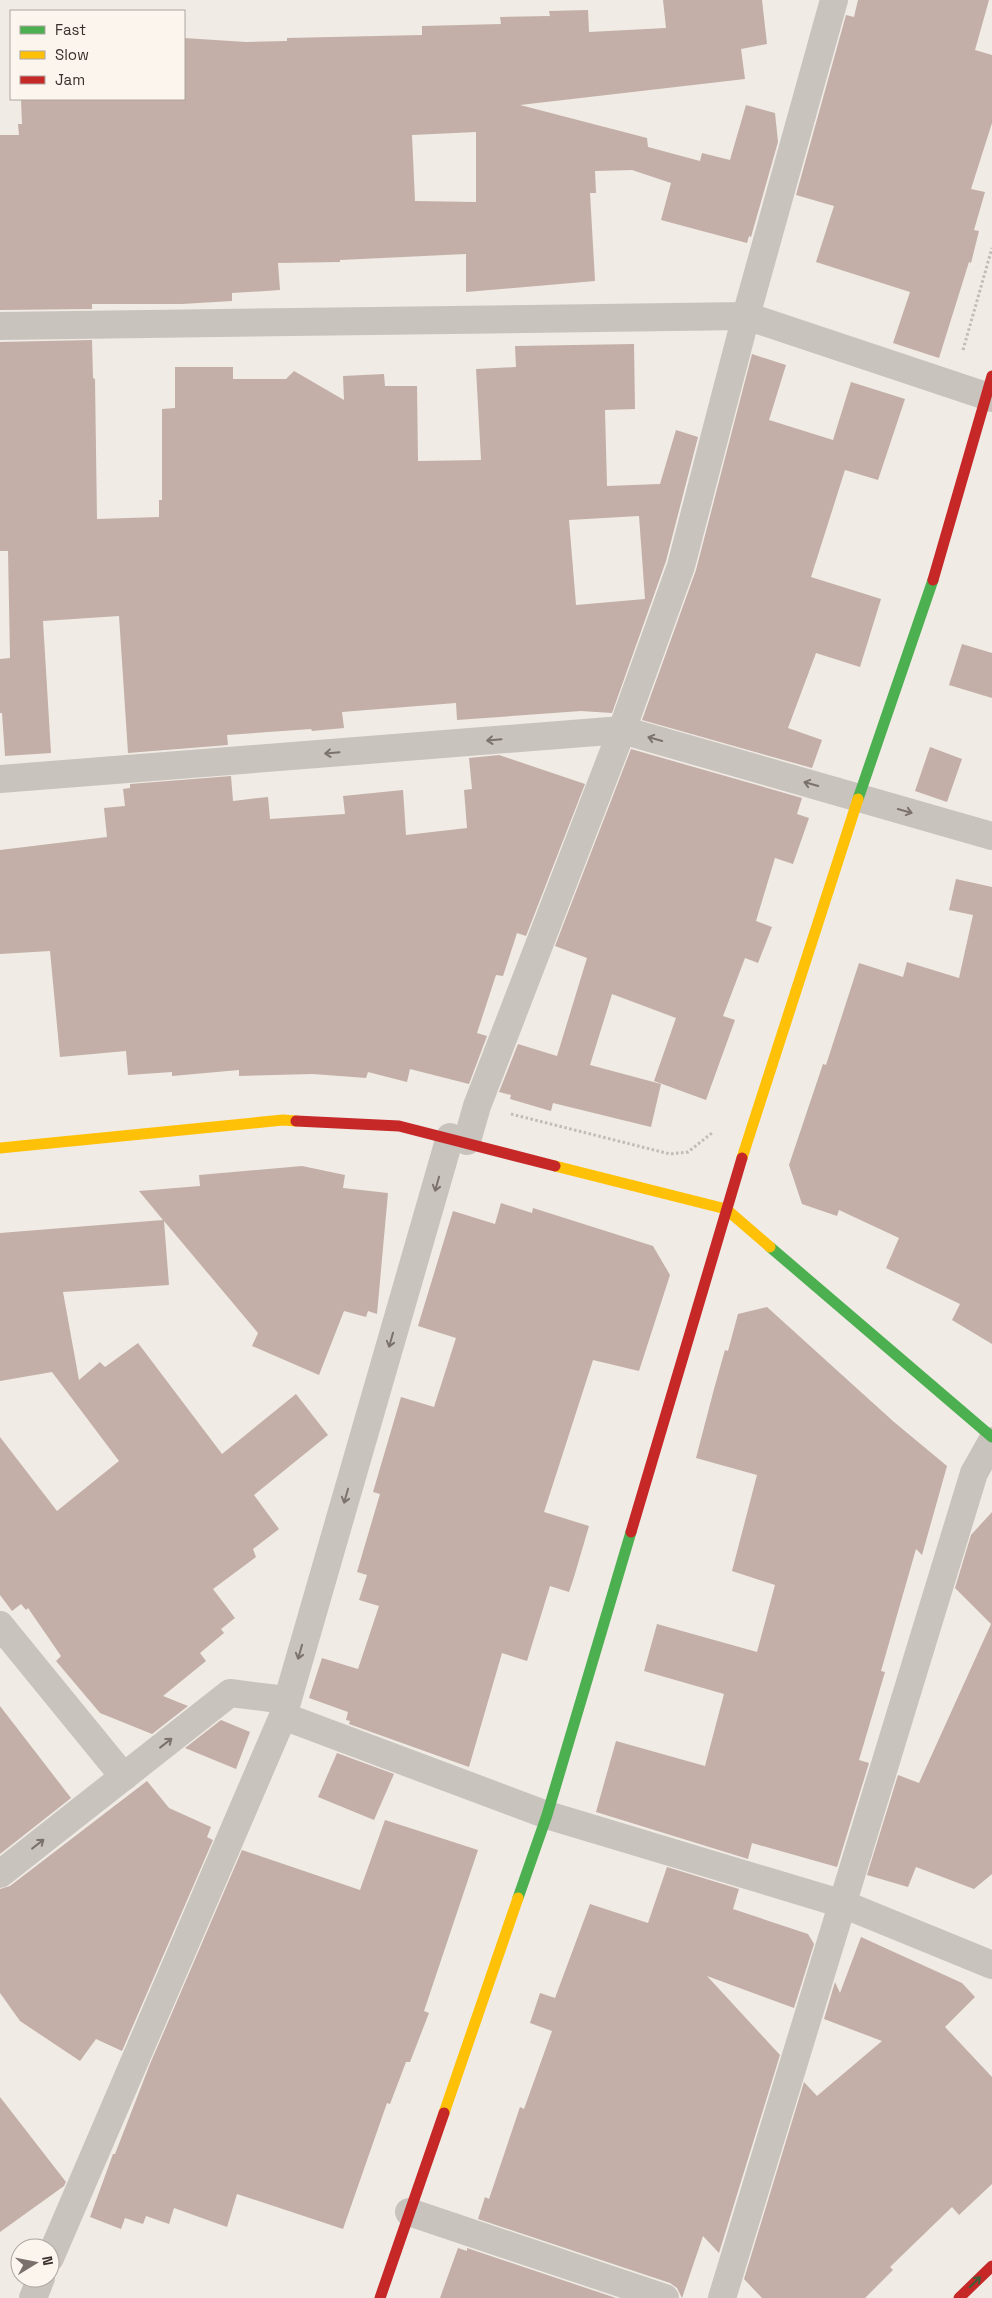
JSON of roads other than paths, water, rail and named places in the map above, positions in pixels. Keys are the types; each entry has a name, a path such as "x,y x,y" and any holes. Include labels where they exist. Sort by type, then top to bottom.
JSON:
{"street":[{"path":"59,2238 285,1708 459,1139 477,1106 622,730 681,566 746,316 834,0"},
{"path":"0,326 746,316 990,390 938,564 858,798 726,1209 547,1815 380,2298"},
{"path":"0,780 622,730 992,836"},
{"path":"0,1148 283,1120 399,1126 459,1139 726,1209 992,1437"},
{"path":"722,2298 974,1473 992,1442"},
{"path":"0,1625 124,1777"},
{"path":"0,1874 230,1693 285,1708 547,1815 843,1904 992,1965"},
{"path":"409,2212 665,2298"},
{"path":"959,2298 992,2266"}]}
